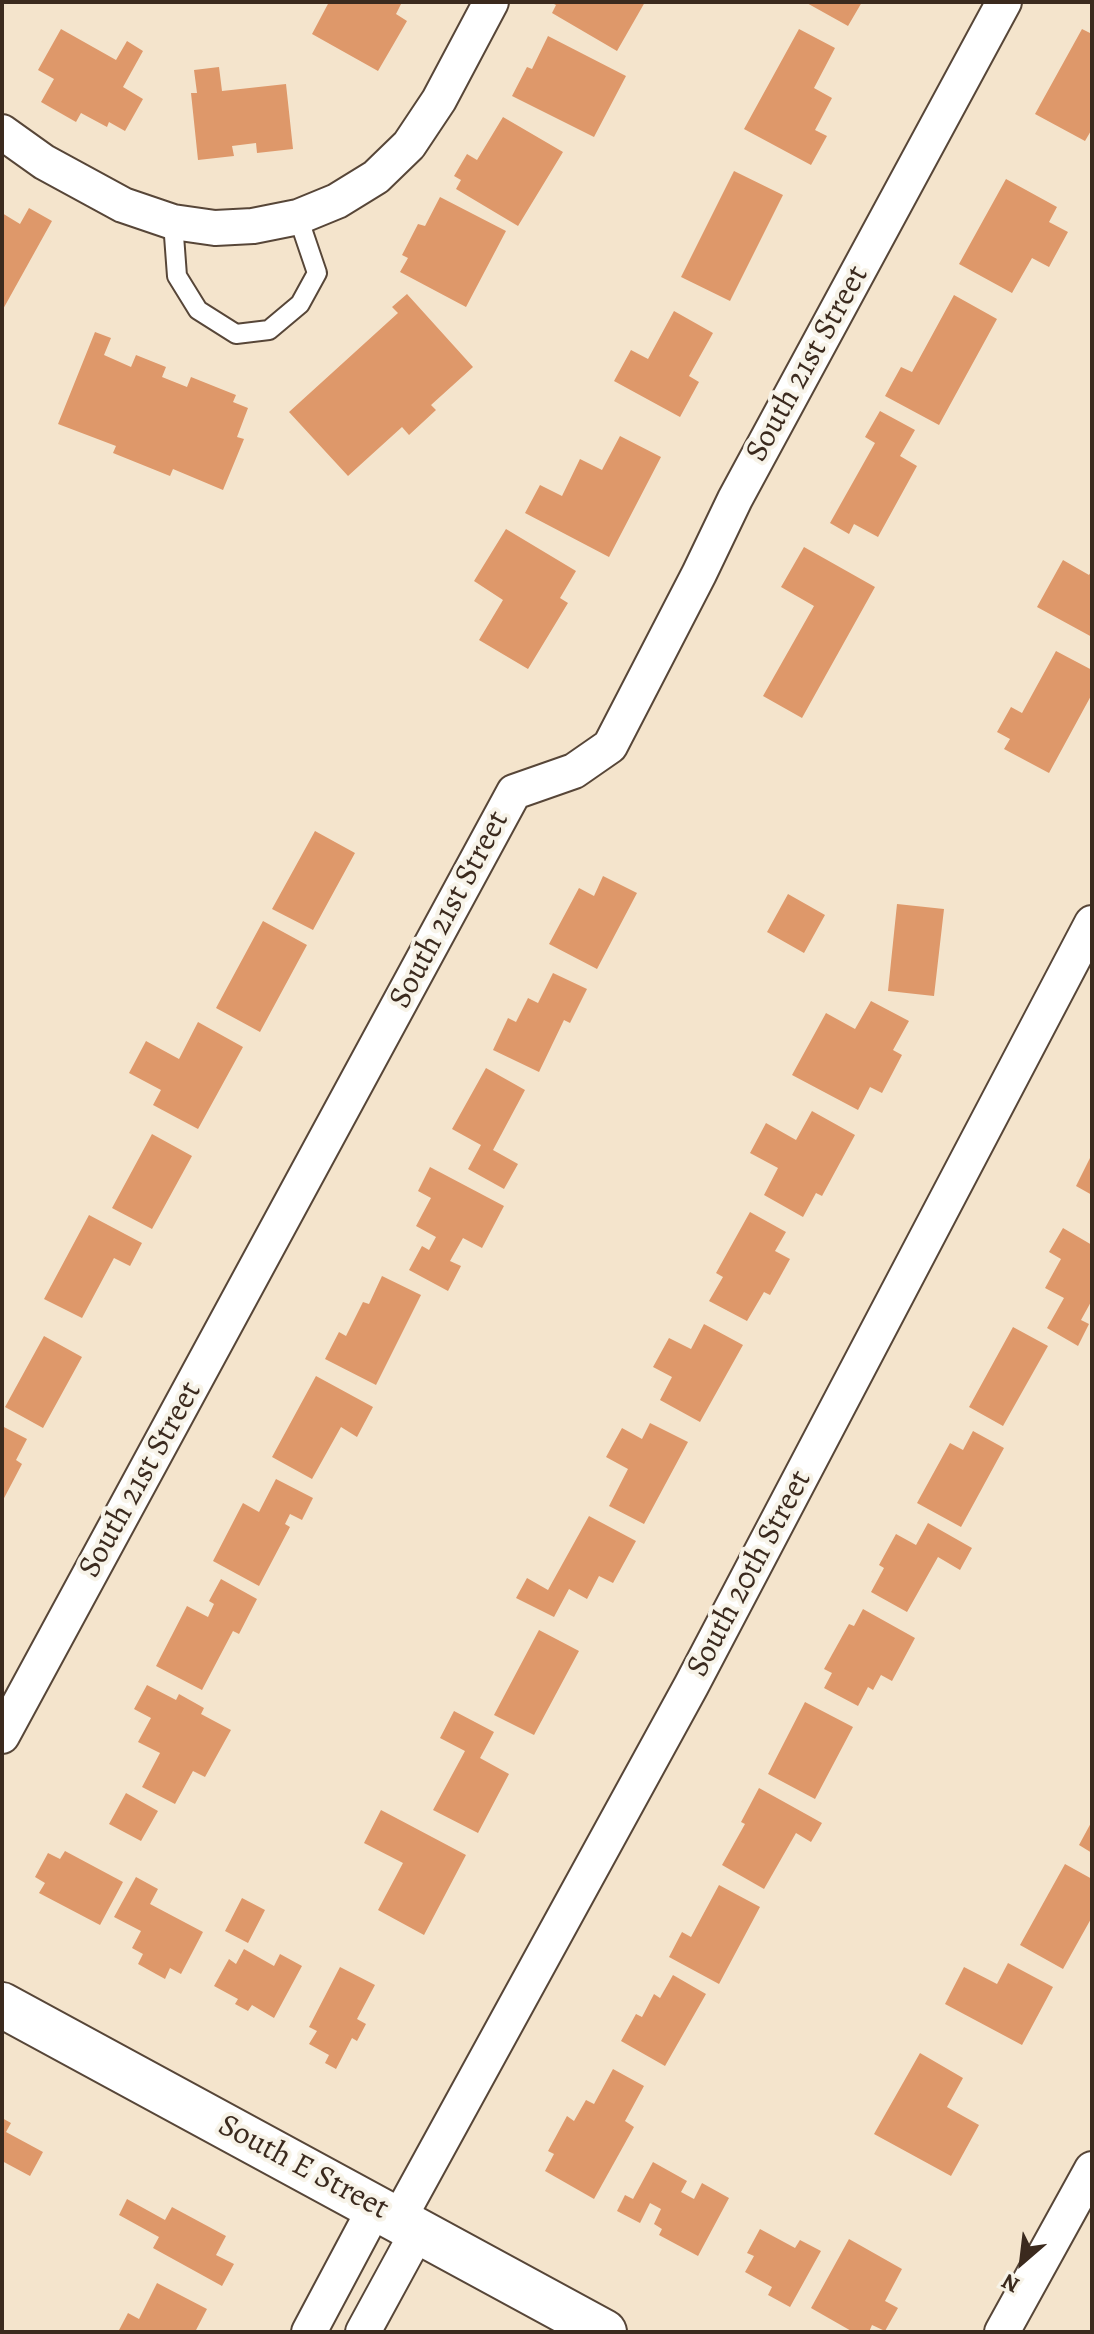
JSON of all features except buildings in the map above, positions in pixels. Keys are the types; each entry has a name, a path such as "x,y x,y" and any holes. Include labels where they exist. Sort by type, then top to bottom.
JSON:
{"street":[{"path":"2,132 44,162 123,205 173,222 215,228 240,227 298,217 337,201 376,177 409,145 439,100 491,2"},
{"name":"South 21st Street","path":"2,1736 514,792 574,771 610,746 735,499 1004,2"},
{"name":"South 20th Street","path":"309,2332 397,2220 696,1677 1092,923"},
{"name":"South E Street","path":"2,2005 604,2332"},
{"path":"1002,2332 1092,2169"},
{"name":"South 20th Street","path":"363,2332 397,2220"}],"lane":[{"path":"173,222 177,276 198,310 236,334 269,330 300,304 317,273 298,217"}]}
